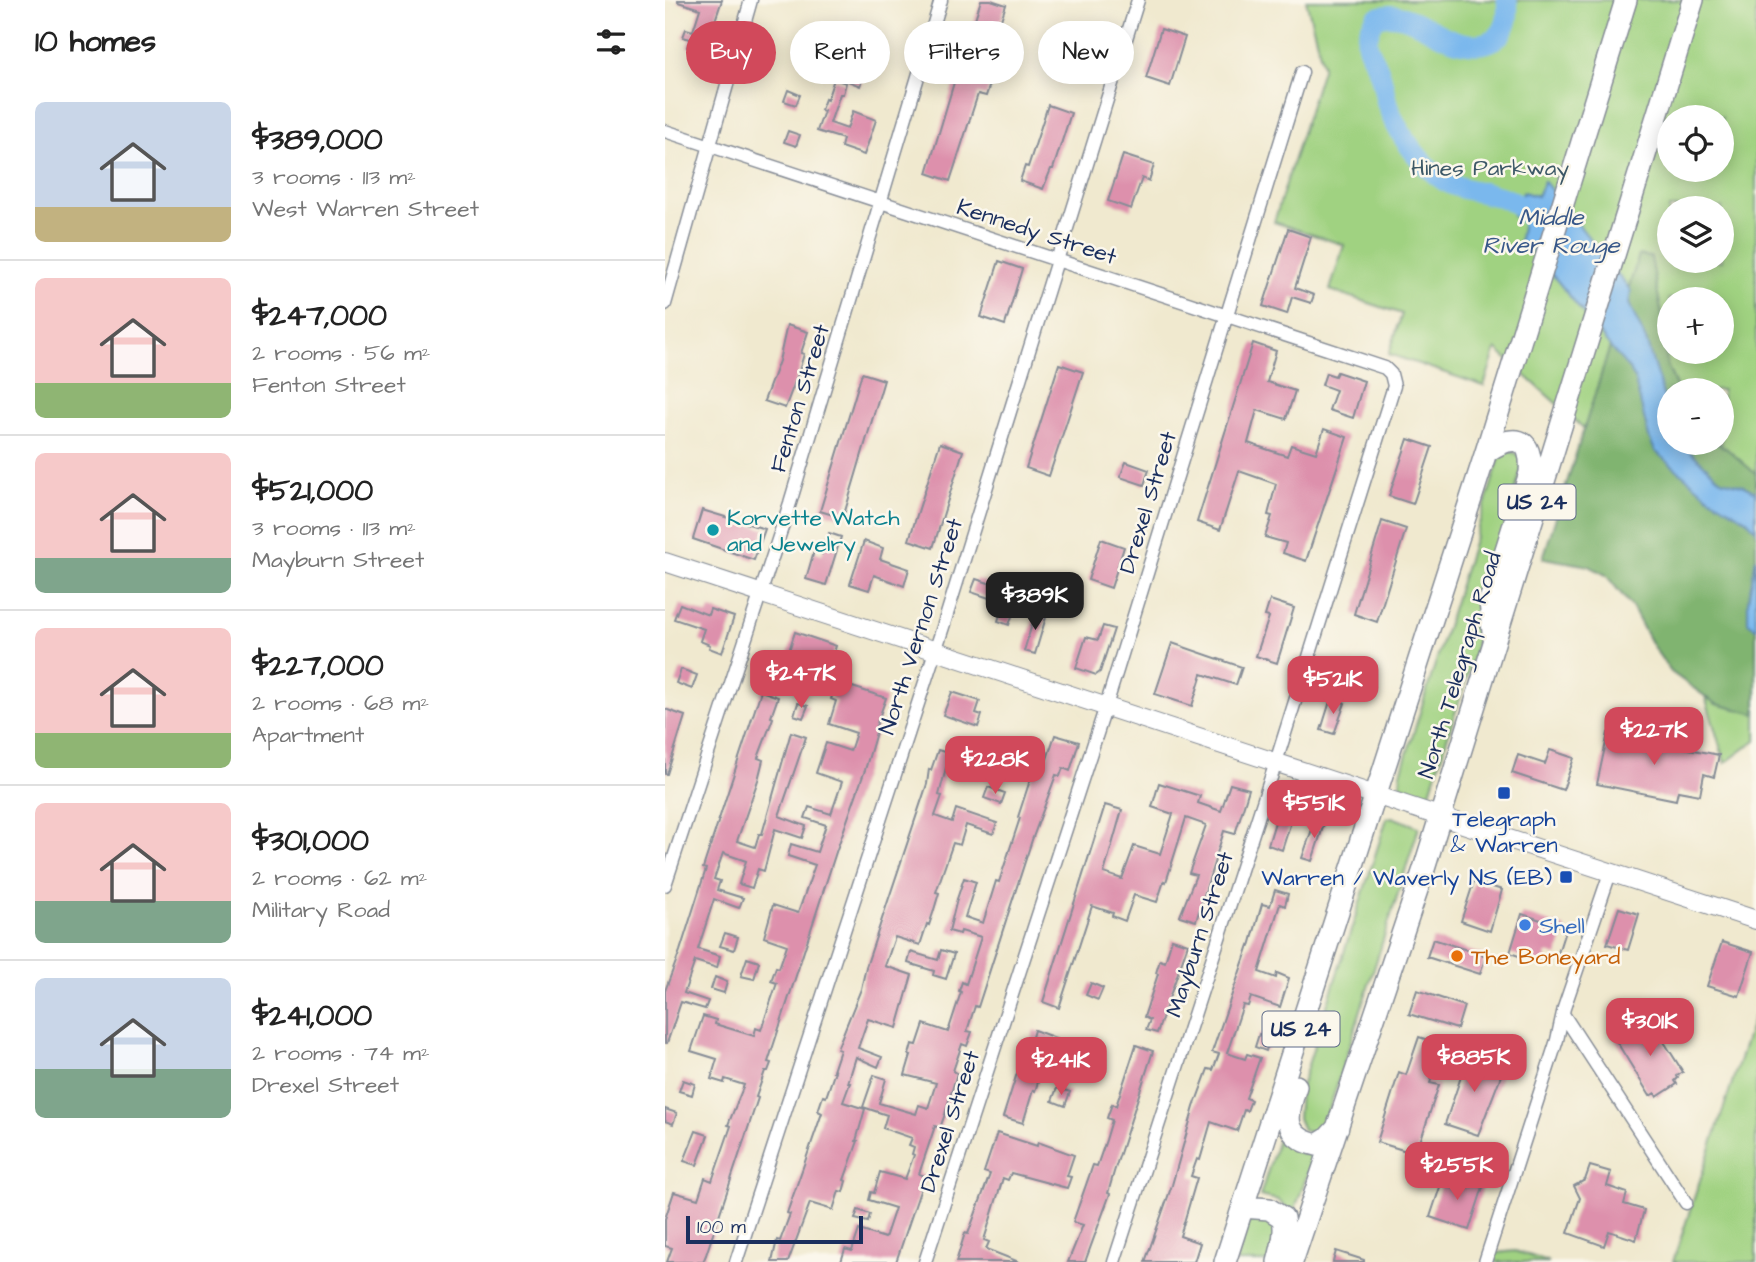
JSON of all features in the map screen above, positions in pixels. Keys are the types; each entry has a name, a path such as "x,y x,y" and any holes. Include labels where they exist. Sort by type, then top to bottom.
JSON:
{"main road":[{"name":"North Telegraph Road","path":"1225,1262 1486,452 1626,0"},
{"name":"North Telegraph Road","path":"1292,1262 1440,817 1693,0"},
{"path":"1486,452 1504,440 1515,440 1527,446 1531,457 1530,473 1490,601 1494,641"},
{"path":"665,562 1756,920"},
{"path":"1339,1125 1327,1139 1317,1145 1297,1136 1288,1119 1292,1099 1364,878 1359,850"},
{"path":"1243,1208 1269,1209 1283,1218 1283,1245 1278,1262"}],"street":[{"path":"665,304 751,0"},
{"name":"Fenton Street","path":"665,885 790,503 941,0"},
{"name":"North Vernon Street","path":"736,1262 935,650 1138,0"},
{"name":"Drexel Street","path":"926,1262 1106,706 1302,72"},
{"name":"Kennedy Street","path":"665,131 1385,368 1392,377"},
{"name":"Mayburn Street","path":"1114,1262 1276,762 1394,386 1392,377"},
{"path":"1485,1262 1610,873"},
{"path":"1563,1014 1686,1203"}],"green space":[{"name":"Hines Parkway","path":"1306,0 1756,0 1756,740 1725,763 1694,659 1692,526 1496,349 1484,386 1389,354 1402,314 1330,290 1344,245 1274,222 1323,66"},
{"path":"1639,255 1651,257 1657,289 1657,364 1667,364 1673,378 1657,378 1657,455 1734,455 1756,474 1756,714 1716,704 1671,672 1652,645 1632,607 1606,575 1589,566 1543,558"},
{"path":"1510,451 1520,455 1523,463 1480,617 1475,651 1429,795 1400,785 1401,773 1500,457"},
{"path":"1392,817 1419,827 1322,1132 1316,1135 1303,1130 1298,1118 1300,1090 1387,818"},
{"path":"1756,1010 1756,1262 1673,1262"},
{"path":"1279,1136 1300,1153 1314,1155 1293,1215 1278,1200 1260,1196"},
{"path":"1263,1216 1276,1225 1274,1262 1236,1262 1249,1222"},
{"path":"1515,1251 1549,1262 1494,1262 1497,1253"}],"water":[{"name":"Middle River Rouge","path":"1544,181 1631,291 1629,304 1646,340 1658,378 1657,453 1649,437 1632,373 1529,247 1519,244 1523,222 1513,215 1523,192 1537,196"},
{"name":"Middle River Rouge","path":"1660,455 1694,455 1721,480 1756,492 1756,530 1747,520 1709,497"},
{"path":"1756,558 1756,629 1748,622 1748,601"}],"building":[{"path":"722,0 715,21 696,21 700,9 678,2"},
{"path":"981,0 1006,5 1001,21 974,21"},
{"path":"1161,29 1185,37 1170,86 1146,78"},
{"path":"832,84 846,84 830,123 847,129 853,111 876,120 864,155 841,147 843,139 817,131 824,111 821,110 825,99 827,100"},
{"path":"954,84 990,84 986,96 978,94 950,181 927,173"},
{"path":"788,90 800,95 796,105 784,101"},
{"path":"1048,105 1071,113 1053,169 1043,189 1020,181 1025,166 1028,167"},
{"path":"788,131 800,135 796,146 784,142"},
{"path":"1123,155 1154,165 1149,181 1142,178 1131,209 1108,201"},
{"path":"1288,229 1311,237 1295,288 1314,295 1311,303 1292,297 1287,314 1263,306"},
{"path":"999,261 1022,269 1005,325 981,317"},
{"path":"787,325 808,332 798,374 785,408 764,401 779,361"},
{"path":"1253,343 1276,351 1267,382 1295,391 1286,419 1257,410 1248,443 1287,456 1291,445 1316,453 1324,429 1347,437 1306,561 1283,553 1286,543 1265,537 1272,516 1268,515 1276,484 1239,471 1220,530 1197,522"},
{"path":"1059,364 1083,372 1049,476 1026,468"},
{"path":"1337,372 1364,381 1353,418 1329,410 1336,390 1322,385 1326,373 1335,376"},
{"path":"862,373 884,380 843,518 820,511"},
{"path":"1408,439 1432,447 1413,504 1389,496"},
{"path":"940,443 963,451 933,548 909,540"},
{"path":"1126,462 1149,470 1144,485 1120,477"},
{"path":"702,510 765,529 754,560 693,539"},
{"path":"1382,521 1406,529 1377,622 1354,614"},
{"path":"829,533 841,537 826,585 806,579 814,551 822,554"},
{"path":"1101,539 1124,547 1111,588 1088,580"},
{"path":"864,541 883,548 880,559 909,569 904,586 874,575 869,590 850,584"},
{"path":"976,579 1020,593 1009,625 998,621 1004,603 971,592"},
{"path":"1270,600 1294,608 1277,663 1256,656 1269,617 1265,616"},
{"path":"680,604 708,615 710,609 734,617 722,653 700,641 704,629 674,619"},
{"path":"1036,611 1047,614 1035,654 1024,651"},
{"path":"1103,626 1114,629 1100,672 1096,675 1076,668 1086,637 1098,640"},
{"path":"795,632 836,646 826,677 785,663"},
{"path":"1172,643 1242,667 1236,685 1202,674 1192,706 1155,694"},
{"path":"681,669 697,675 692,689 676,683"},
{"path":"837,682 886,698 865,770 706,1255 703,1262 667,1262 672,1248 665,1246 665,1219 674,1192 698,1199 705,1178 712,1181 731,1126 728,1125 744,1085 725,1079 724,1083 711,1079 717,1059 691,1051 703,1016 716,1020 715,1024 754,1036 756,1028 761,1030 777,983 771,981 787,945 764,937 773,905 798,913 815,865 788,856 791,844 817,852 826,825 805,818 809,807 831,814 842,782 816,773 826,743 850,751 856,733 829,724 836,701 831,699"},
{"path":"761,691 778,697 758,758 763,760 758,780 737,841 755,847 759,834 762,834 791,732 806,737 779,816 806,826 802,838 775,829 764,871 758,869 752,888 739,884 746,861 723,853 714,879 720,881 717,890 743,898 739,908 714,899 698,949 720,956 717,968 695,961 684,993 708,1001 705,1009 681,1002 665,1043 665,991"},
{"path":"952,692 980,701 976,713 982,715 978,727 943,715"},
{"path":"1331,698 1345,703 1334,734 1321,730"},
{"path":"798,703 808,706 803,718 794,715"},
{"path":"665,709 685,716 667,774 665,774"},
{"path":"1608,733 1719,755 1714,777 1704,774 1700,795 1678,791 1676,800 1597,784"},
{"path":"1055,735 1079,742 1070,771 1063,768 1060,776 1056,775 1032,840 978,1007 975,1006 967,1031 972,1032 967,1046 962,1044 953,1071 957,1073 945,1114 940,1128 935,1126 919,1174 925,1176 896,1262 841,1262 845,1249 852,1251 859,1230 885,1238 895,1208 869,1200 871,1192 874,1193 880,1172 905,1179 914,1155 914,1147 909,1145 912,1138 883,1128 887,1115 863,1107 874,1075 886,1079 879,1103 916,1114 919,1105 928,1108 936,1083 905,1075 912,1044 917,1045 924,1024 948,1032 962,982 966,984 981,937 961,931 960,934 949,931 964,878 976,882 965,917 983,923 1020,818 1018,817 1035,759 1046,762"},
{"path":"938,750 984,765 979,779 946,768 939,795 942,796 935,816 952,822 956,809 997,823 993,834 966,825 960,845 953,843 936,892 939,893 933,913 920,945 895,937 885,966 912,975 897,1028 868,1019 858,1048 882,1057 878,1067 856,1057 848,1083 843,1102 865,1109 858,1141 844,1180 843,1192 839,1191 833,1210 810,1203 788,1262 772,1262 777,1240 780,1241 790,1214 787,1213 822,1113 818,1111 835,1071 840,1050 837,1049 861,989 927,784 929,769 931,770"},
{"path":"1550,750 1574,758 1563,790 1512,773 1518,755 1545,764"},
{"path":"1159,783 1200,796 1198,803 1221,811 1230,784 1249,789 1235,834 1224,831 1196,921 1180,916 1196,875 1189,873 1206,825 1186,818 1157,902 1134,895 1125,921 1112,916 1113,913 1092,906 1059,1008 1043,1002 1105,805 1122,810 1104,873 1122,879 1134,846 1160,854 1173,814 1152,807"},
{"path":"988,787 1005,793 1001,804 984,798"},
{"path":"1283,796 1298,800 1282,850 1268,845"},
{"path":"1316,818 1325,821 1312,861 1302,858"},
{"path":"1474,881 1502,890 1490,931 1461,921"},
{"path":"1275,890 1288,894 1285,906 1280,904 1259,972 1276,978 1277,973 1289,978 1280,1007 1251,997 1248,1006 1243,1005 1227,1053 1245,1059 1247,1054 1260,1058 1246,1098 1251,1100 1247,1111 1244,1110 1237,1131 1211,1122 1200,1160 1197,1159 1191,1176 1197,1178 1180,1236 1200,1243 1194,1262 1145,1262 1172,1185 1194,1107 1208,1069 1213,1070 1219,1054 1212,1052 1262,904 1270,906"},
{"path":"1619,908 1639,914 1628,950 1607,944"},
{"path":"1522,914 1566,928 1557,956 1547,953 1545,961 1540,963 1510,953"},
{"path":"725,933 738,937 734,950 720,946"},
{"path":"1172,939 1188,944 1157,1033 1146,1030 1150,1020 1144,1017 1160,960 1165,962"},
{"name":"The Boneyard","path":"1433,939 1486,956 1480,974 1427,957"},
{"path":"1722,942 1753,952 1739,996 1707,986"},
{"path":"941,950 954,954 946,979 933,975 934,971 908,963 911,952 938,960"},
{"path":"747,958 759,962 754,979 741,976"},
{"path":"715,977 727,982 724,993 711,989"},
{"path":"1091,983 1103,988 1098,1000 1086,995"},
{"path":"1417,990 1464,1006 1457,1029 1409,1014"},
{"path":"1649,1018 1683,1072 1677,1076 1677,1084 1657,1097 1655,1093 1650,1096 1615,1039"},
{"path":"1034,1030 1056,1038 1055,1041 1061,1043 1058,1053 1030,1044"},
{"path":"1259,1034 1270,1038 1266,1051 1255,1047"},
{"path":"1419,1037 1443,1045 1430,1083 1439,1085 1416,1154 1377,1142 1399,1072 1406,1075"},
{"path":"1136,1045 1153,1051 1114,1172 1108,1193 1110,1194 1085,1262 1068,1262 1083,1225 1073,1222 1093,1165 1097,1166 1112,1120 1107,1118 1112,1104 1116,1106"},
{"path":"1057,1053 1069,1057 1066,1068 1054,1064"},
{"path":"1469,1053 1505,1065 1478,1135 1445,1124"},
{"path":"1018,1070 1036,1075 1034,1081 1038,1082 1023,1123 1003,1117"},
{"path":"683,1080 695,1084 692,1095 679,1091"},
{"path":"1057,1088 1070,1092 1065,1106 1052,1101"},
{"path":"665,1109 677,1113 673,1124 665,1121"},
{"path":"696,1131 708,1135 697,1165 684,1161"},
{"path":"997,1133 1037,1146 1038,1142 1074,1155 1067,1176 1071,1177 1067,1188 1011,1173 1008,1180 1003,1178 984,1240 989,1242 986,1249 1019,1262 956,1262 990,1174 984,1172"},
{"path":"1590,1166 1611,1172 1607,1186 1627,1193 1624,1204 1644,1210 1636,1240 1609,1231 1604,1246 1568,1233 1580,1198 1574,1186 1585,1180"},
{"path":"1444,1175 1483,1187 1469,1230 1430,1217"},
{"path":"858,1210 870,1214 868,1222 855,1219"},
{"path":"1336,1251 1364,1260 1364,1262 1333,1262"}],"waterway":[{"name":"Middle River Rouge","path":"1507,0 1505,26 1500,35 1483,43 1460,42 1395,16 1376,18 1370,28 1367,42 1378,68 1393,119 1419,158 1445,181 1517,204 1534,225"}],"place":[{"name":"Korvette Watch and Jewelry","path":"713,530"},
{"name":"Telegraph & Warren","path":"1504,793"},
{"name":"Warren / Waverly NS (EB)","path":"1566,877"},
{"name":"Shell","path":"1525,925"},
{"name":"The Boneyard","path":"1457,956"}]}
